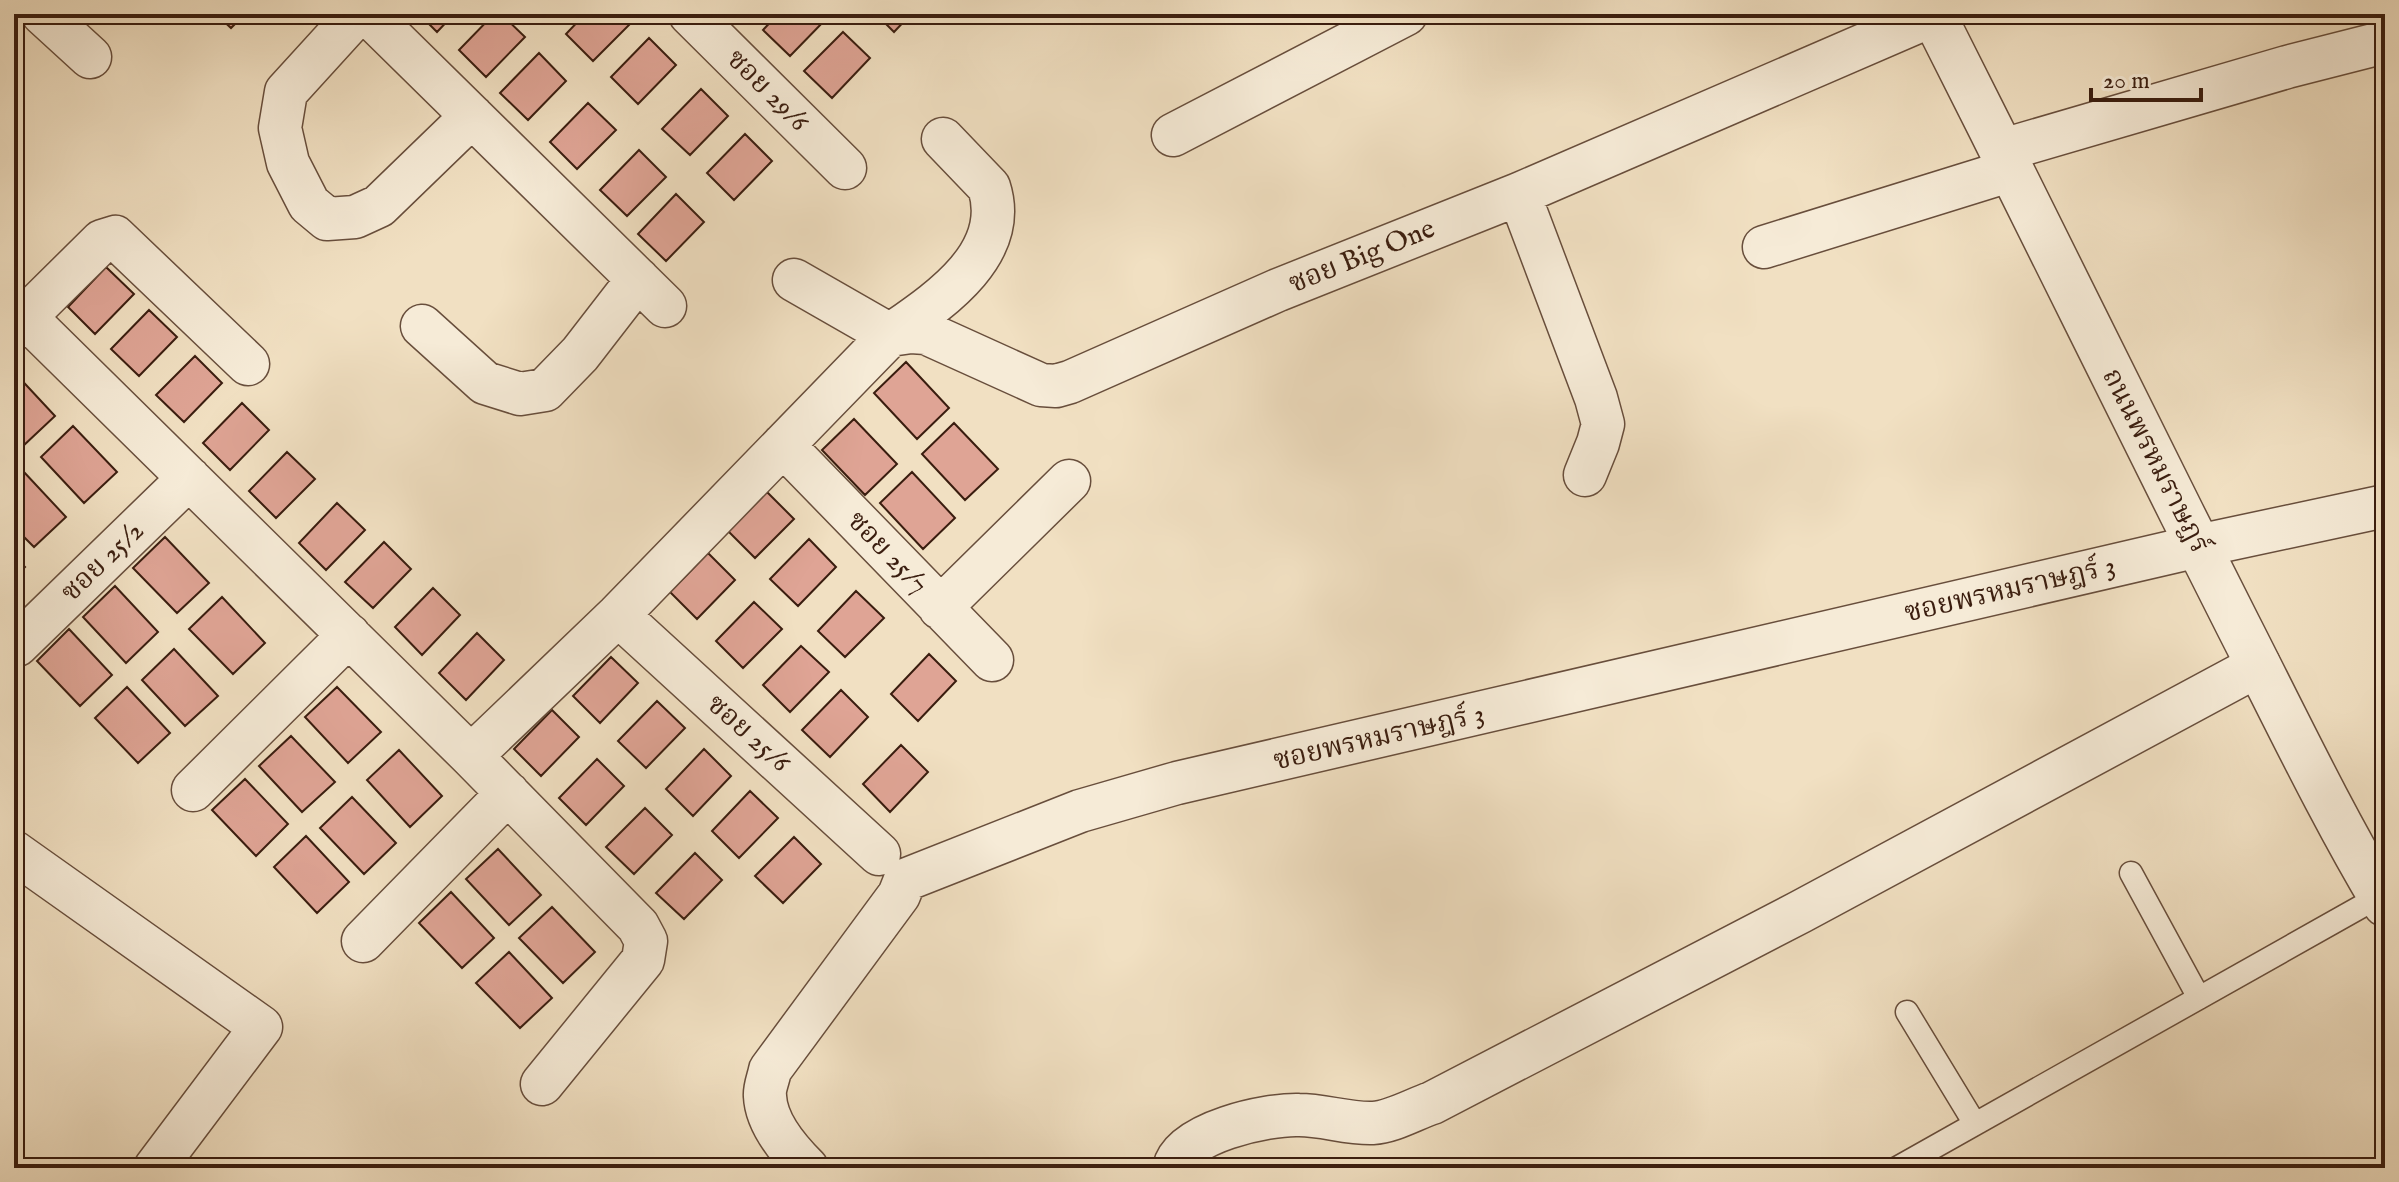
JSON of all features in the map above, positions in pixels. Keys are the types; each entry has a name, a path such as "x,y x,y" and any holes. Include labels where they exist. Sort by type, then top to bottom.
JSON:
{"street":[{"path":"43,14 90,57"},
{"path":"357,14 286,92 280,128 288,163 309,204 327,219 355,217 379,206 472,116"},
{"path":"368,14 651,292 580,354 545,390 520,394 485,383 422,326"},
{"name":"ซอย 29/6","path":"690,14 845,168"},
{"path":"1173,135 1406,14"},
{"name":"ถนนพรหมราษฎร์","path":"1933,14 2105,363 2353,850 2383,900"},
{"name":"ซอย Big One","path":"890,335 926,333 1041,385 1056,386 1070,382 1278,290 1519,194 1933,14"},
{"path":"1764,247 2007,160 2287,67 2385,42"},
{"path":"471,756 618,615 890,335 953,288 976,259 990,229 992,209 989,187 943,139"},
{"path":"1519,194 1603,424 1585,475"},
{"path":"248,364 115,237 102,241 18,317 349,635 638,926 646,941 643,960 542,1084"},
{"path":"794,280 890,335"},
{"name":"ซอย 25/7","path":"783,445 992,660"},
{"name":"ซอย 25/2","path":"17,645 189,478"},
{"path":"940,608 1069,481"},
{"name":"ซอยพรหมราษฎร์ 3","path":"807,1168 791,1151 773,1123 765,1096 770,1070 899,895 905,880 1080,811 1177,783 1270,764 2198,546 2385,506"},
{"name":"ซอย 25/6","path":"618,615 879,854"},
{"path":"193,790 349,635"},
{"path":"1174,1168 1175,1160 1197,1141 1241,1122 1299,1115 1375,1123 1432,1103 1800,912 2259,665"},
{"path":"363,941 508,793"},
{"path":"14,852 261,1027 155,1168"}],"lane":[{"path":"2131,873 2199,998"},
{"path":"1897,1168 2199,998 2383,900"},
{"path":"1907,1012 1975,1124"}],"building":[{"path":"216,14 245,14 231,28"},
{"path":"419,14 454,14 437,32"},
{"path":"494,14 501,14 525,37 486,77 459,50"},
{"path":"585,14 625,14 632,22 593,61 566,34"},
{"path":"778,14 825,14 828,17 790,56 763,30"},
{"path":"876,14 911,14 894,32"},
{"path":"843,32 870,58 832,98 804,71"},
{"path":"649,38 676,65 638,104 611,77"},
{"path":"539,53 566,81 528,120 500,93"},
{"path":"701,89 728,116 690,155 662,129"},
{"path":"588,103 616,130 577,169 550,142"},
{"path":"745,134 772,161 734,200 707,173"},
{"path":"639,150 666,177 627,216 600,190"},
{"path":"676,194 704,222 666,261 638,234"},
{"path":"106,267 134,294 95,334 68,307"},
{"path":"149,310 177,337 139,376 111,349"},
{"path":"195,356 222,383 184,422 156,395"},
{"path":"906,362 949,408 917,439 874,393"},
{"path":"14,372 55,416 23,446 14,437"},
{"path":"242,403 269,430 230,470 203,443"},
{"path":"854,419 897,464 865,495 822,450"},
{"path":"954,423 998,469 965,500 922,454"},
{"path":"73,426 117,472 84,503 41,457"},
{"path":"287,452 315,479 276,518 249,491"},
{"path":"23,471 66,517 34,547 14,527 14,479"},
{"path":"912,472 955,518 923,549 880,503"},
{"path":"767,492 794,519 755,558 728,531"},
{"path":"337,503 365,530 326,570 299,543"},
{"path":"165,537 209,583 177,613 133,568"},
{"path":"809,539 836,567 798,606 770,579"},
{"path":"384,542 411,569 373,608 345,582"},
{"path":"708,553 735,580 697,619 670,592"},
{"path":"14,556 25,567 14,578"},
{"path":"115,586 158,632 126,663 83,617"},
{"path":"433,588 460,615 422,655 395,627"},
{"path":"856,591 884,618 845,657 818,631"},
{"path":"222,597 265,643 233,674 189,629"},
{"path":"754,602 782,629 743,668 716,641"},
{"path":"69,629 112,675 80,706 37,661"},
{"path":"477,633 504,660 466,700 439,673"},
{"path":"801,646 829,672 790,712 763,685"},
{"path":"174,649 218,696 185,726 142,680"},
{"path":"929,654 956,681 918,721 891,694"},
{"path":"611,657 638,683 600,723 573,696"},
{"path":"127,687 170,733 138,763 95,718"},
{"path":"337,687 381,732 348,763 305,717"},
{"path":"841,690 868,717 830,757 802,730"},
{"path":"657,701 685,728 646,768 618,741"},
{"path":"552,710 579,737 541,776 514,749"},
{"path":"291,736 335,782 302,812 259,766"},
{"path":"901,745 928,772 890,812 863,784"},
{"path":"704,749 731,776 693,816 666,789"},
{"path":"399,750 442,796 410,827 367,780"},
{"path":"597,759 624,786 586,825 559,798"},
{"path":"245,779 288,824 256,856 212,810"},
{"path":"750,791 778,818 739,858 712,831"},
{"path":"352,797 396,843 364,874 320,828"},
{"path":"645,808 672,835 634,874 606,847"},
{"path":"306,836 349,882 317,913 274,867"},
{"path":"794,837 821,864 783,903 755,876"},
{"path":"498,849 541,895 509,925 466,879"},
{"path":"695,853 722,880 684,919 656,893"},
{"path":"451,892 494,938 462,968 419,923"},
{"path":"552,907 595,952 563,983 519,938"},
{"path":"509,952 552,998 520,1028 476,983"}]}
